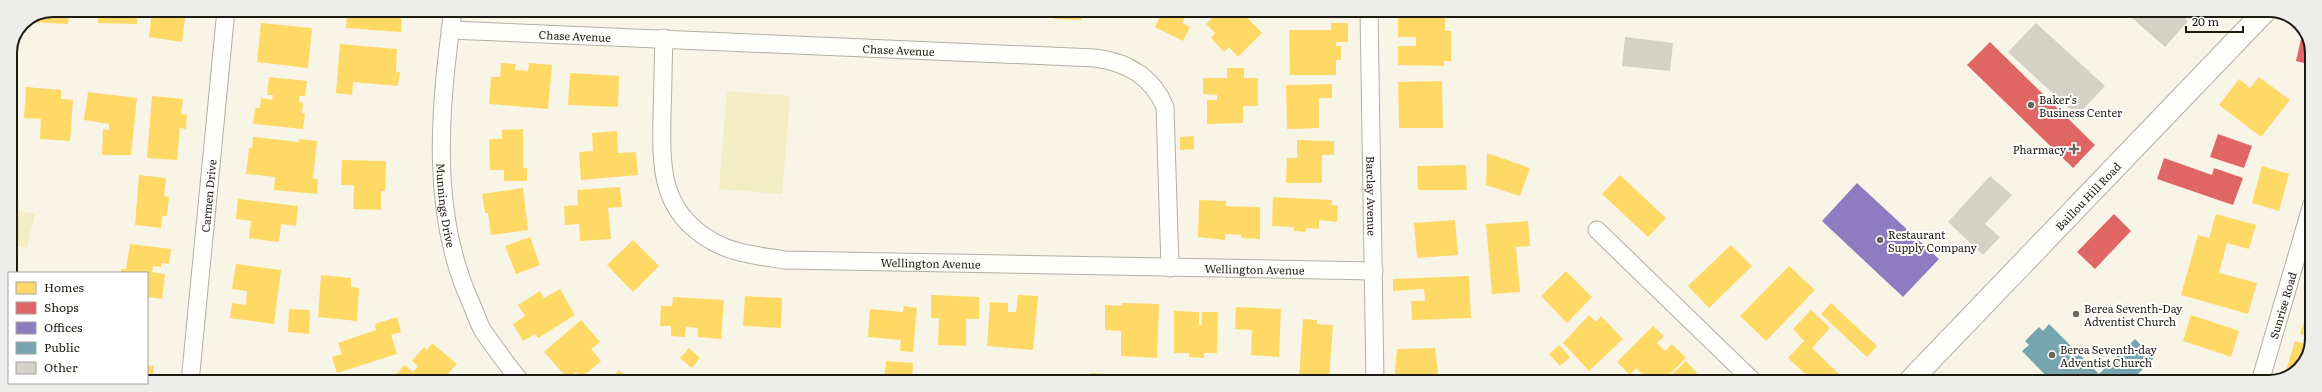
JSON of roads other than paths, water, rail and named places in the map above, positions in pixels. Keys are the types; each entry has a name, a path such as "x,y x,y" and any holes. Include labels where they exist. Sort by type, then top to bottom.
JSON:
{"main road":[{"name":"Baillou Hill Road","path":"1916,375 2259,17"}],"street":[{"name":"Carmen Drive","path":"191,375 225,17"},
{"name":"Munnings Drive","path":"452,17 441,127 442,191 447,223 453,257 466,293 483,330 510,375"},
{"name":"Barclay Avenue","path":"1369,17 1375,375"},
{"name":"Chase Avenue","path":"450,30 664,38 1095,58 1118,62 1142,74 1153,85 1165,107 1170,268"},
{"name":"Wellington Avenue","path":"664,38 662,153 666,188 680,215 694,230 712,242 745,254 785,260 1374,271"},
{"path":"1597,230 1747,375"},
{"name":"Sunrise Road","path":"2262,375 2305,244"}],"place":[{"name":"Baker's Business Center","path":"2031,105"},
{"name":"Pharmacy","path":"2074,149"},
{"name":"Restaurant Supply Company","path":"1880,240"},
{"name":"Berea Seventh-Day Adventist Church","path":"2076,314"},
{"name":"Berea Seventh-day Adventist Church","path":"2052,355"}]}
